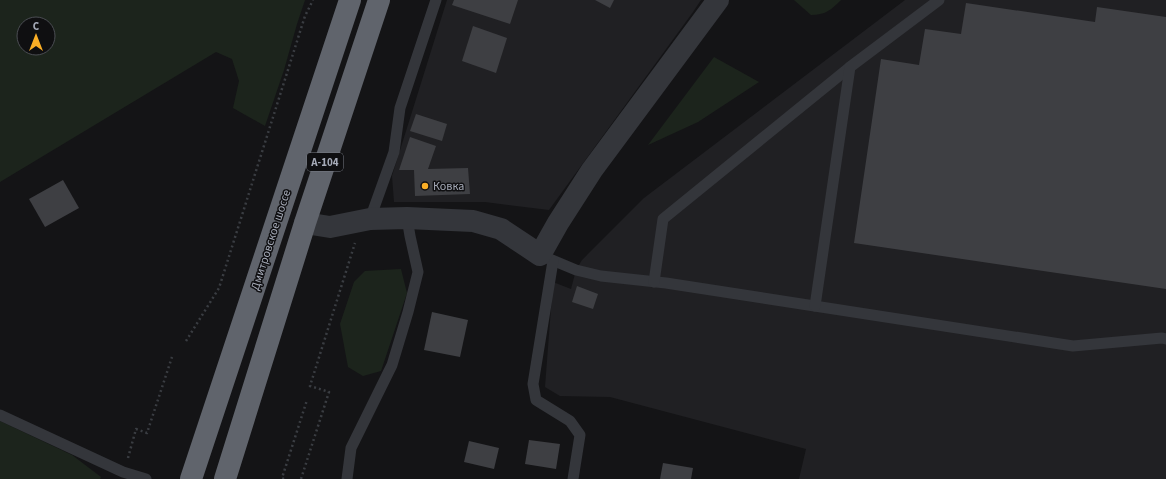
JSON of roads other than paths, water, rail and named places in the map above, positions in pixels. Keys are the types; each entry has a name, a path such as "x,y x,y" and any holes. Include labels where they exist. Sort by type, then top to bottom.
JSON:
{"highway":[{"name":"Дмитровское шоссе","path":"191,479 350,0"},
{"name":"А-104","path":"225,479 305,223 379,0"}],"street":[{"path":"305,223 330,227 366,219 407,218 473,221 501,229 546,258 558,223 592,170 718,0"}],"lane":[{"path":"366,219 394,152 400,108 436,0"},
{"path":"654,282 663,219 850,67 939,0"},
{"path":"815,306 850,67"},
{"path":"346,479 351,448 392,365 418,272 407,218"},
{"path":"573,479 580,435 570,421 536,400 533,384 546,258 576,270 601,276 654,282 1073,346 1162,338 1166,339"},
{"path":"0,414 123,472 146,479"}],"place":[{"name":"Ковка","path":"425,186"}]}
